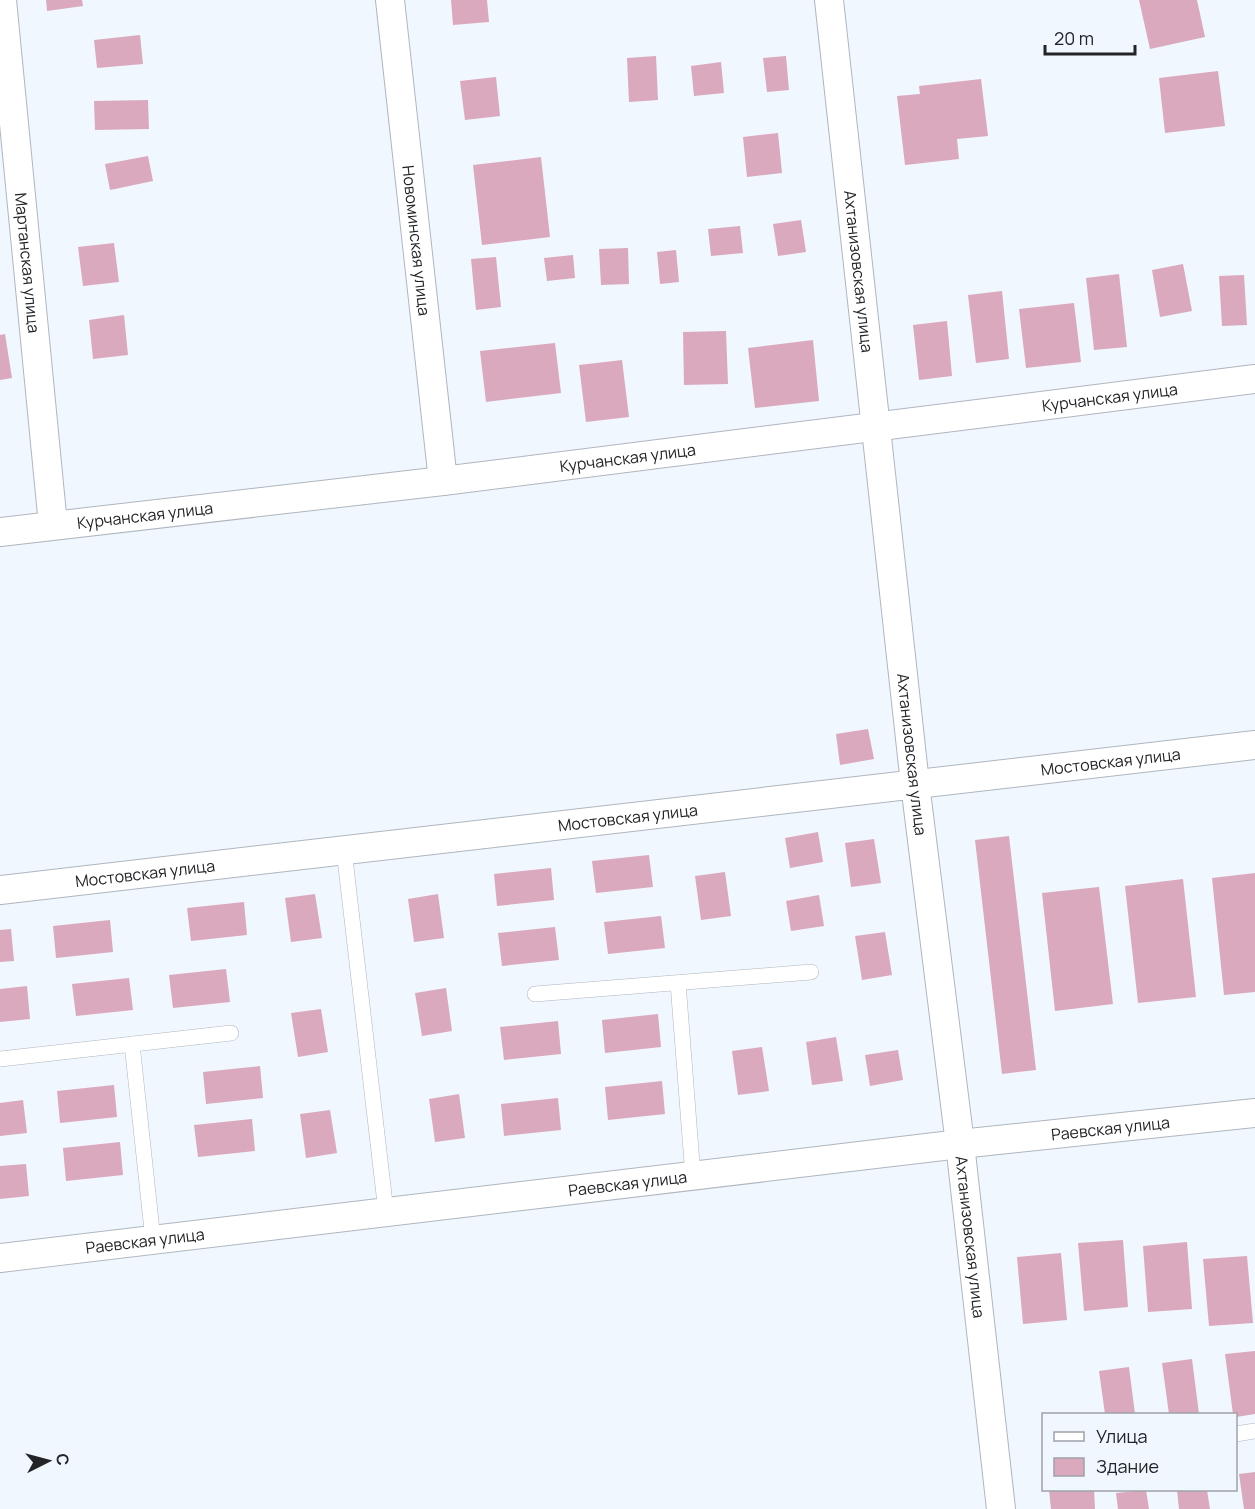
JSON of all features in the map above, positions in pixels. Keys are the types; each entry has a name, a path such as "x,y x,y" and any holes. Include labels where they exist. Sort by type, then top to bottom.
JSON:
{"street":[{"name":"Мартанская улица","path":"2,0 53,525"},
{"name":"Новоминская улица","path":"390,0 443,481"},
{"name":"Ахтанизовская улица","path":"829,0 915,784 960,1144 1001,1509"},
{"name":"Курчанская улица","path":"0,532 443,481 1255,379"},
{"name":"Мостовская улица","path":"0,890 1255,745"},
{"name":"Раевская улица","path":"0,1258 960,1144 1255,1113"}],"lane":[{"path":"344,850 386,1212"},
{"path":"536,994 811,972"},
{"path":"678,982 693,1176"},
{"path":"0,1059 231,1034"},
{"path":"132,1044 153,1239"},
{"path":"1237,1434 1255,1431"}],"building":[{"path":"46,0 82,0 83,6 47,11"},
{"path":"451,0 487,0 489,22 453,25"},
{"path":"1139,0 1197,0 1205,37 1150,49"},
{"path":"140,35 143,64 97,68 94,40"},
{"path":"656,56 658,100 629,102 627,58"},
{"path":"786,56 789,90 767,92 763,58"},
{"path":"721,62 724,93 694,96 691,66"},
{"path":"1218,71 1225,126 1165,133 1159,78"},
{"path":"496,77 500,116 465,120 460,81"},
{"path":"981,79 988,136 957,139 959,159 905,165 897,96 920,94 919,86"},
{"path":"148,100 149,129 95,130 94,101"},
{"path":"778,133 782,173 747,177 743,137"},
{"path":"148,156 153,181 110,190 105,164"},
{"path":"541,157 550,237 482,245 473,165"},
{"path":"801,220 806,252 778,256 773,224"},
{"path":"740,226 743,253 711,256 708,229"},
{"path":"114,243 119,282 83,286 78,247"},
{"path":"628,248 629,284 601,285 599,249"},
{"path":"676,250 679,282 660,284 657,252"},
{"path":"573,255 575,278 547,281 544,258"},
{"path":"496,257 501,307 476,310 471,259"},
{"path":"1183,264 1192,311 1160,317 1152,270"},
{"path":"1119,274 1127,347 1094,350 1086,278"},
{"path":"1244,275 1247,325 1222,326 1219,276"},
{"path":"1002,291 1009,359 976,363 968,295"},
{"path":"1074,303 1081,362 1026,368 1019,309"},
{"path":"124,315 128,355 93,359 89,320"},
{"path":"947,321 952,376 919,380 913,325"},
{"path":"726,331 728,384 684,385 683,332"},
{"path":"5,334 12,378 0,380 0,335"},
{"path":"813,340 819,401 755,408 748,348"},
{"path":"555,343 561,393 486,402 480,351"},
{"path":"622,360 629,417 586,422 579,365"},
{"path":"868,729 874,759 840,765 836,734"},
{"path":"818,832 823,862 790,868 785,838"},
{"path":"1009,836 1036,1070 1002,1074 975,840"},
{"path":"874,839 881,883 851,887 845,843"},
{"path":"649,855 653,887 596,893 592,861"},
{"path":"551,868 554,900 497,906 494,874"},
{"path":"725,872 731,916 701,920 695,876"},
{"path":"1255,873 1255,992 1224,995 1212,878"},
{"path":"1183,879 1196,997 1138,1003 1125,886"},
{"path":"1099,887 1113,1004 1055,1011 1042,893"},
{"path":"315,894 322,938 291,942 285,898"},
{"path":"438,894 444,938 414,942 408,899"},
{"path":"819,895 824,926 791,931 786,901"},
{"path":"244,902 247,935 191,941 187,908"},
{"path":"661,916 665,948 608,954 604,922"},
{"path":"110,920 113,952 56,958 53,926"},
{"path":"555,927 559,960 502,966 498,933"},
{"path":"11,929 14,961 0,962 0,930"},
{"path":"885,932 892,975 862,980 855,936"},
{"path":"226,969 230,1002 173,1008 169,975"},
{"path":"129,978 133,1010 76,1016 72,984"},
{"path":"27,986 30,1019 0,1022 0,989"},
{"path":"446,988 452,1031 422,1036 415,993"},
{"path":"321,1009 328,1052 298,1057 291,1013"},
{"path":"658,1014 661,1047 605,1053 602,1020"},
{"path":"558,1021 561,1054 504,1060 500,1027"},
{"path":"836,1037 843,1081 812,1085 806,1042"},
{"path":"762,1047 769,1091 738,1095 732,1051"},
{"path":"898,1050 903,1080 870,1086 865,1055"},
{"path":"260,1066 263,1098 206,1104 203,1072"},
{"path":"662,1081 665,1114 608,1120 605,1087"},
{"path":"114,1085 117,1117 60,1123 57,1091"},
{"path":"459,1094 465,1138 435,1142 429,1099"},
{"path":"558,1098 561,1130 504,1136 501,1104"},
{"path":"23,1100 27,1133 0,1136 0,1103"},
{"path":"330,1110 337,1153 306,1158 300,1114"},
{"path":"252,1119 255,1151 198,1157 194,1125"},
{"path":"120,1142 123,1175 66,1181 63,1148"},
{"path":"26,1164 29,1196 0,1199 0,1166"},
{"path":"1123,1240 1128,1307 1084,1311 1078,1243"},
{"path":"1187,1242 1192,1309 1148,1312 1143,1246"},
{"path":"1061,1253 1067,1320 1023,1324 1017,1257"},
{"path":"1247,1256 1253,1323 1209,1326 1203,1259"},
{"path":"1255,1351 1255,1414 1237,1417 1237,1413 1233,1413 1225,1354"},
{"path":"1192,1359 1199,1413 1169,1413 1162,1363"},
{"path":"1129,1367 1135,1413 1105,1413 1099,1371"},
{"path":"1255,1472 1255,1509 1244,1509 1239,1474"},
{"path":"1049,1491 1094,1491 1095,1509 1051,1509"},
{"path":"1146,1491 1149,1509 1118,1509 1116,1493"},
{"path":"1177,1491 1207,1491 1210,1509 1179,1509"}]}
